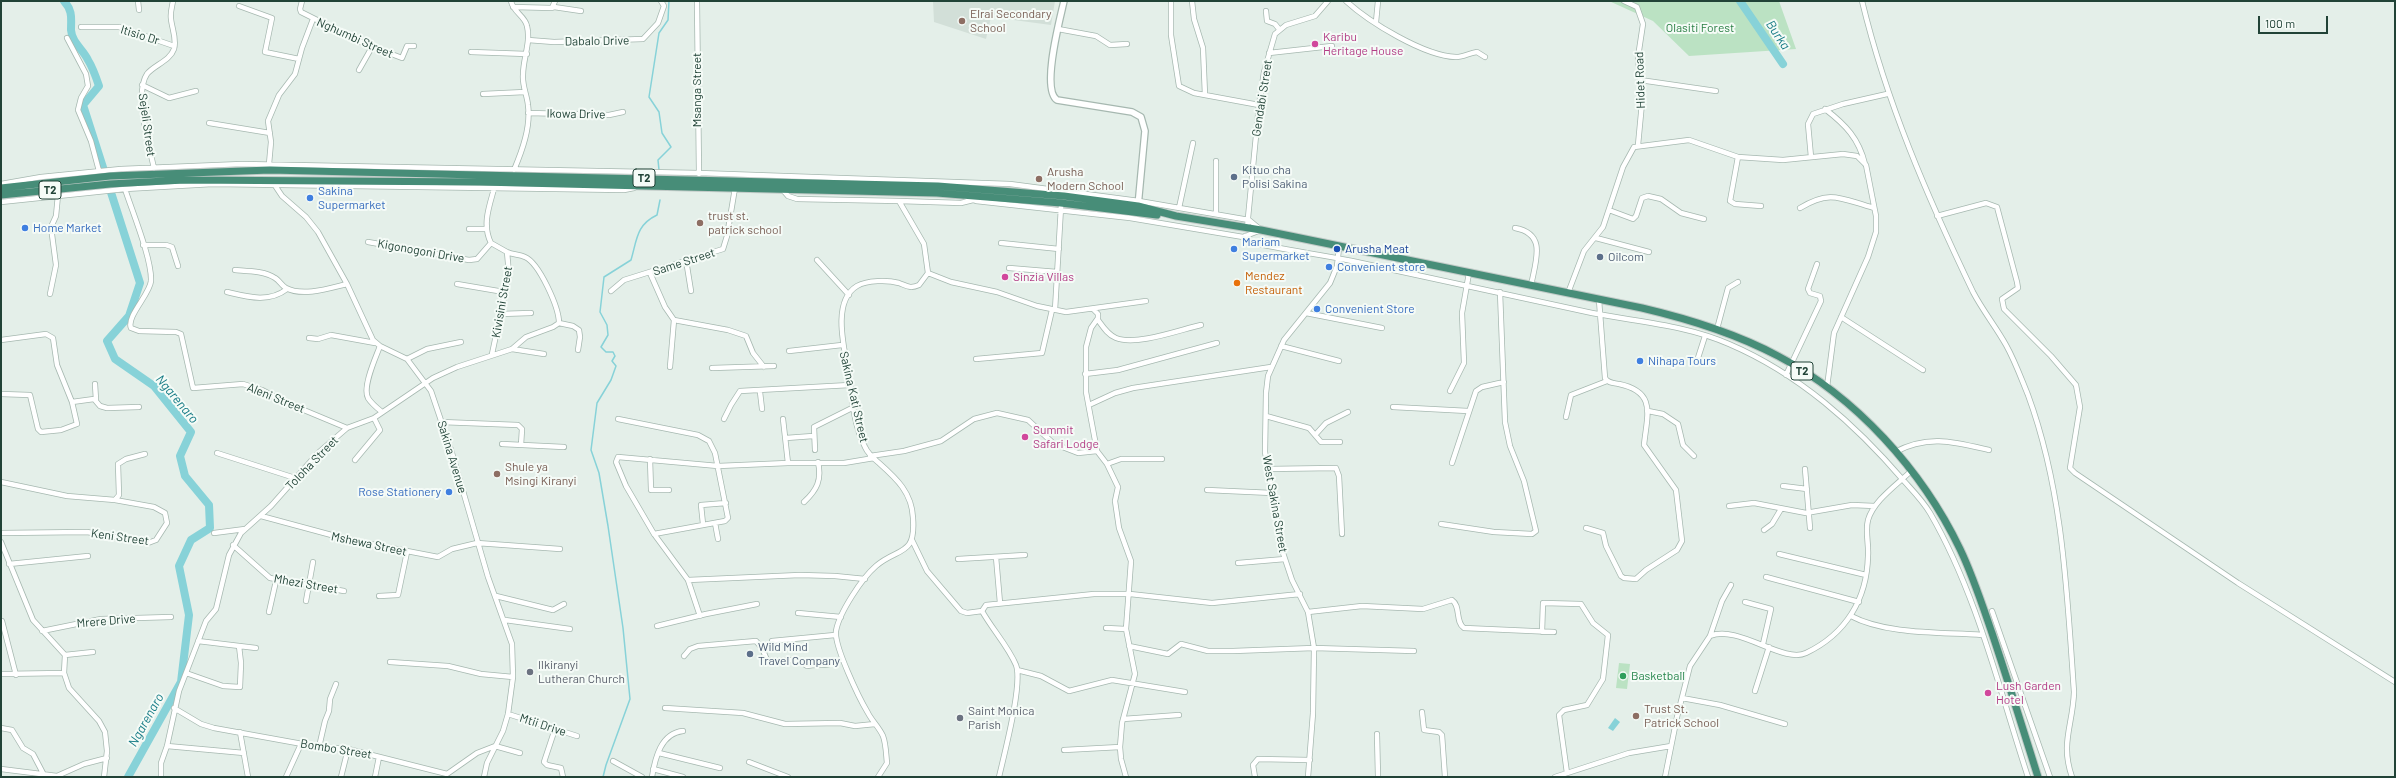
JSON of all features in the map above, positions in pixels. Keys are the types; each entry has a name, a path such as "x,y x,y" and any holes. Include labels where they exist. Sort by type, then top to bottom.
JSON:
{"highway":[{"name":"T2","path":"110,180 270,170 513,173 542,180"},
{"name":"T2","path":"580,181 699,176 938,186 1139,203 1150,212"},
{"name":"T2","path":"1,195 98,179"},
{"name":"T2","path":"1,188 98,179 542,180 580,181 643,186 963,195 1061,206 1150,212 1261,230 1339,248 1661,312 1717,329 1762,348 1792,364 1827,387 1855,410 1912,470 1945,520 1975,584 2038,777"}],"street":[{"path":"138,1 139,10"},
{"path":"173,1 170,17 174,46"},
{"name":"Nghumbi Street","path":"302,1 300,11 313,19 372,47 402,58 407,46 414,46"},
{"path":"510,1 513,8 526,23 528,40 523,76 528,113 524,141 513,173"},
{"path":"554,7 555,1"},
{"name":"Dabalo Drive","path":"528,40 554,42 643,40 662,15 664,6 661,1"},
{"name":"Msanga Street","path":"696,1 699,176"},
{"path":"1064,1 1049,82 1055,98 1135,112 1144,121 1146,131 1139,203 1179,208 1248,220 1261,230"},
{"path":"1171,1 1171,35 1177,81 1183,89 1205,95 1259,105"},
{"path":"1192,1 1194,19 1203,48 1205,95"},
{"path":"1266,11 1267,21 1275,24 1279,29 1315,16 1328,1"},
{"path":"1376,22 1378,1"},
{"name":"Hidet Road","path":"1624,1 1637,7 1642,24 1638,57 1642,103 1638,145"},
{"path":"1862,1 1887,94 1937,216 1977,300 2006,343 2016,364 2041,436 2060,521 2074,692 2073,709 2066,744 2072,777"},
{"path":"1348,2 1376,22 1436,53 1458,57 1477,52 1485,57"},
{"path":"239,6 272,18 265,52 299,60"},
{"path":"513,8 550,9 554,7 581,11"},
{"path":"269,164 269,117 283,88 295,74 313,19"},
{"name":"Itisio Dr","path":"81,27 120,27 174,46"},
{"path":"1058,29 1096,36 1110,45 1127,44"},
{"name":"Gendabi Street","path":"1247,228 1259,105 1269,53 1279,29"},
{"path":"67,38 86,74 88,86 81,98 78,110 91,141 98,179"},
{"name":"Sejeli Street","path":"154,168 145,126 142,85 150,71 171,55 174,46"},
{"path":"1269,53 1332,46"},
{"path":"358,70 372,47"},
{"path":"471,52 526,54"},
{"path":"1640,80 1716,91"},
{"path":"142,85 169,98 196,91"},
{"path":"483,94 525,92"},
{"path":"1811,157 1808,121 1813,114 1825,109 1887,94"},
{"path":"1825,109 1838,119 1859,143 1866,166 1877,224 1875,239 1841,317 1831,346 1827,387"},
{"name":"Ikowa Drive","path":"528,113 611,115 623,112"},
{"path":"209,123 270,133"},
{"path":"1568,293 1584,251 1596,238 1609,210 1629,154 1638,145 1689,140 1738,157 1783,160 1852,155 1860,158 1866,166"},
{"path":"1179,208 1193,143"},
{"path":"1738,157 1730,201 1735,204 1761,206"},
{"path":"1216,161 1216,214"},
{"path":"1,202 58,195 121,169 269,164 513,173 699,176"},
{"path":"1,184 41,177 98,179 125,189 213,184 624,190 643,186"},
{"path":"274,184 282,196 312,224 347,284 378,344 369,378 367,393 369,399 382,412"},
{"name":"Same Street","path":"611,291 624,280 722,249 727,236 734,188"},
{"name":"Aleni Street","path":"125,189 150,272 150,287 130,325 135,330 139,331 176,332 181,334 192,387 243,384 262,390 287,403 347,428"},
{"path":"491,243 486,229 488,208 494,189"},
{"path":"782,189 788,196 797,199 961,203 973,200 1061,206 1245,236 1261,230"},
{"path":"50,294 56,265 51,227 56,216 58,195"},
{"path":"963,195 973,200"},
{"path":"1609,210 1634,218 1642,198 1648,196 1660,200 1681,214 1704,219"},
{"path":"1800,208 1817,198 1828,196 1874,208"},
{"path":"817,260 849,295 856,286 866,282 894,283 914,288 924,281 928,273 924,244 899,201"},
{"path":"1937,216 1986,203 1997,207 2018,288 2002,299 2004,309 2051,356 2076,385 2080,407 2070,468 2074,473 2238,582 2395,682"},
{"path":"976,359 1042,353 1054,310 1061,206"},
{"path":"1515,228 1528,232 1536,243 1537,251 1531,286"},
{"path":"469,229 486,229"},
{"path":"1245,236 1250,242 1257,244 1338,259 1467,287 1500,292 1600,314 1640,320 1705,336 1729,344 1786,374 1841,415 1871,443 1916,493 1938,528 1956,564 1982,635 2028,777"},
{"path":"1596,238 1649,252"},
{"name":"Kigonogoni Drive","path":"368,242 469,260 477,259 491,243"},
{"name":"Kivisini Street","path":"491,243 507,252 510,269 492,354"},
{"path":"1001,243 1059,249"},
{"path":"143,245 166,245 172,247 178,266"},
{"name":"West Sakina Street","path":"1308,777 1310,760 1314,648 1308,612 1285,560 1265,452 1268,376 1281,346 1290,332 1326,291 1334,275 1339,248"},
{"path":"507,252 520,255 530,260 544,282 557,308 559,323 573,326 579,330 580,337 578,350"},
{"path":"686,260 691,291"},
{"path":"1786,374 1821,300 1820,296 1810,293 1808,289 1817,264"},
{"path":"1009,268 1057,272"},
{"path":"235,270 274,277 287,289 311,291 347,284"},
{"path":"650,273 665,307 674,320 670,367"},
{"path":"928,273 944,280 983,288 1016,300 1054,310 1075,312 1146,301"},
{"path":"1450,391 1464,363 1462,313 1469,273"},
{"path":"1717,329 1728,288 1738,282"},
{"path":"457,284 504,292"},
{"path":"227,292 252,298 266,298 280,294 287,289"},
{"path":"1441,524 1494,532 1532,534 1536,531 1524,481 1510,446 1504,410 1500,292"},
{"name":"Sakina Kati Street","path":"849,295 843,308 842,345 859,432 872,457 897,479 906,490 913,517 912,540"},
{"path":"1599,300 1604,373 1606,381"},
{"path":"1093,309 1098,314 1098,320 1111,335 1124,339 1159,336 1202,325"},
{"path":"500,314 531,313"},
{"path":"1306,313 1382,328"},
{"path":"1841,317 1923,370"},
{"path":"674,320 714,326 741,334 748,338 753,353 764,367"},
{"path":"1098,320 1091,328 1087,339 1085,374 1089,405 1097,451 1107,464 1118,486 1115,501 1120,533 1130,554 1130,594 1126,630 1134,666 1133,683 1124,719 1120,747 1120,759 1126,777"},
{"name":"Toloha Street","path":"161,777 161,763 167,746 174,708 206,621 218,602 233,545 245,529 261,516 318,453 347,428 374,418 426,382 457,367 492,354 512,349 526,337 553,327 559,323"},
{"path":"1,340 41,334 53,338 57,365 72,402 77,422 75,426 41,432 38,429 30,395 1,394"},
{"name":"Sakina Avenue","path":"309,338 318,339 331,335 378,344 407,360 426,382 452,453 477,543 505,620 513,650 513,677 508,714 487,763 484,777"},
{"path":"1696,361 1705,336"},
{"path":"407,360 427,349 461,342"},
{"path":"1085,374 1118,370 1217,343"},
{"path":"789,351 842,345"},
{"path":"1281,346 1339,361"},
{"path":"512,349 544,354"},
{"path":"712,368 774,366"},
{"path":"1089,405 1115,393 1133,388 1271,367"},
{"path":"1566,418 1571,396 1606,381 1637,389 1644,399 1648,411 1644,445 1676,490 1683,532 1681,544 1666,558 1646,570 1636,579 1624,578 1606,546 1603,533 1586,528"},
{"path":"1452,463 1474,395 1479,388 1504,382"},
{"path":"96,384 96,400 100,406 113,409 139,407"},
{"path":"724,419 730,405 740,391 760,392 850,385"},
{"path":"760,392 762,409"},
{"path":"72,402 96,400"},
{"path":"815,450 813,436 814,427 817,424 854,407"},
{"path":"1393,407 1468,411"},
{"path":"1648,411 1663,414 1678,424 1683,445 1694,456"},
{"path":"1316,434 1326,423 1348,412"},
{"path":"700,616 688,580 654,534 626,486 616,460 618,457 718,466 788,462 844,463 941,441 974,419 997,413 1028,420 1052,443 1078,453 1097,451"},
{"path":"1266,416 1309,428 1316,434 1321,442 1340,442"},
{"path":"355,460 380,430 374,418"},
{"path":"783,419 788,462"},
{"path":"618,420 691,433 706,438 715,453 728,518 725,521 654,534"},
{"path":"441,422 518,425 522,429 521,446"},
{"path":"786,438 813,436"},
{"path":"1895,452 1916,442 1951,440 1989,450"},
{"path":"502,444 564,447"},
{"path":"217,453 295,478"},
{"path":"115,500 118,495 119,463 145,454"},
{"path":"1107,464 1138,458 1162,459"},
{"path":"650,459 651,490 669,490"},
{"path":"804,502 818,487 818,462"},
{"path":"1268,469 1336,468 1339,476 1342,534"},
{"path":"1806,469 1810,528"},
{"path":"1710,636 1726,635 1763,644 1789,654 1804,654 1822,643 1851,616 1860,602 1866,575 1869,551 1868,521 1875,506 1912,470"},
{"name":"Keni Street","path":"1,482 67,496 115,500 154,506 165,513 167,523 156,540 148,543 87,532 1,532"},
{"path":"1784,486 1807,489"},
{"path":"1207,490 1272,493"},
{"path":"703,524 701,506 726,503"},
{"path":"1729,506 1754,503 1808,513 1855,505 1875,506"},
{"path":"1764,530 1772,524 1781,509"},
{"name":"Mshewa Street","path":"261,516 297,528 407,552 438,557 452,549 477,543 560,549"},
{"path":"715,523 718,539"},
{"path":"214,533 245,529"},
{"path":"878,777 887,763 882,735 862,703 842,659 836,635 841,617 865,579 876,566 901,553 912,540 927,571 961,611 967,614 982,611 986,605 1069,596 1130,594 1212,603 1300,594"},
{"path":"1,542 33,620 42,631 55,642 65,655 64,674 72,693 99,720 103,728 106,738 107,758 104,777"},
{"name":"Mhezi Street","path":"233,545 257,569 276,581 344,591"},
{"path":"380,596 396,597 400,592 407,552"},
{"path":"1779,554 1866,575"},
{"path":"958,559 1025,555"},
{"path":"9,564 88,556"},
{"path":"996,557 1000,603"},
{"path":"1238,563 1285,560"},
{"path":"306,601 313,562"},
{"path":"688,580 800,575 865,579"},
{"path":"1766,577 1860,602"},
{"path":"269,612 276,581"},
{"path":"1665,777 1670,746 1692,662 1710,636 1722,601 1731,585"},
{"path":"496,596 553,610 564,604"},
{"path":"1308,612 1362,606 1423,609 1452,600 1456,603 1460,623 1464,628 1554,632"},
{"path":"1542,632 1543,603 1577,602 1585,609 1593,623 1608,635 1603,679 1587,705 1564,710 1558,715 1565,775"},
{"path":"1745,602 1771,609 1763,644"},
{"path":"658,626 757,604"},
{"path":"982,611 1010,654 1017,670 1012,724 999,777"},
{"path":"1992,612 2050,777"},
{"path":"798,613 841,617"},
{"path":"1851,616 1872,624 1915,631 1982,635"},
{"name":"Mrere Drive","path":"42,631 101,619 171,617"},
{"path":"505,620 570,629"},
{"path":"2,621 16,675"},
{"path":"1106,628 1126,630"},
{"path":"772,641 836,635"},
{"path":"684,656 690,649 698,646 756,641 762,648 767,660 801,661 807,666 816,664 827,666 842,659"},
{"path":"198,642 256,648"},
{"path":"1129,646 1168,654 1181,644 1208,650 1233,651 1314,648 1414,651"},
{"path":"186,673 224,686 240,687 242,663 239,646"},
{"path":"1755,691 1769,647"},
{"path":"65,655 92,652"},
{"path":"390,662 443,666 481,674 513,677"},
{"path":"1017,670 1041,676 1069,691 1108,681 1133,683 1185,692"},
{"path":"1,674 64,674"},
{"path":"319,747 325,721 330,711 330,699 336,684"},
{"path":"1682,698 1720,705 1785,724"},
{"name":"Bombo Street","path":"174,708 208,726 319,747 348,749 447,774 477,753 494,746"},
{"path":"665,708 743,713 785,724 840,724 855,726 875,724"},
{"path":"1422,712 1424,730 1439,732 1442,735 1446,777"},
{"name":"Mtii Drive","path":"508,714 577,736"},
{"path":"1124,719 1179,715"},
{"path":"1,728 12,730 23,748 32,752 44,775"},
{"path":"555,729 544,762 547,765 561,768 563,777"},
{"path":"652,777 653,769 659,753 667,737 675,732 683,731"},
{"path":"240,732 248,777"},
{"path":"1377,734 1378,777"},
{"path":"286,777 301,744"},
{"path":"167,746 244,753"},
{"path":"494,746 520,753"},
{"path":"1554,777 1565,775 1629,753 1670,746"},
{"path":"1064,750 1120,747"},
{"path":"341,777 348,749"},
{"path":"659,753 720,768"},
{"path":"375,777 379,757"},
{"path":"1,769 57,776 84,764 107,758"},
{"path":"1255,777 1253,765 1258,760 1310,760"},
{"path":"613,761 642,777"},
{"path":"749,762 788,777"},
{"path":"653,769 683,777"}],"shaded area":[{"name":"Elrai Secondary School","path":"933,1 1055,1 1051,25 991,17 986,39 934,22"}],"green space":[{"name":"Olasiti Forest","path":"1609,1 1779,1 1796,49 1689,56 1653,21"},
{"name":"Basketball","path":"1619,663 1630,664 1627,689 1616,688"}],"water":[{"path":"1615,718 1620,722 1613,731 1608,728"}],"waterway":[{"name":"Ngarenaro","path":"64,1 70,11 73,39 90,63 99,86 83,105 140,283 129,316 107,341 115,359 154,386 191,432 180,456 185,476 209,505 210,528 191,540 179,566 189,615 181,682 128,777"},
{"path":"659,170 658,160 671,147 662,133 659,112 649,97 659,33 668,20 669,1"},
{"name":"Burka","path":"1740,1 1783,64"},
{"path":"603,777 630,699 623,628 608,526 599,473 591,450 597,403 611,380 616,366 612,361 615,356 613,352 606,352 601,347 608,335 607,325 600,312 604,277 631,260 638,234 645,223 657,215 660,200"}],"place":[{"name":"Elrai Secondary School","path":"962,21"},
{"name":"Karibu Heritage House","path":"1315,44"},
{"name":"Kituo cha Polisi Sakina","path":"1234,177"},
{"name":"Arusha Modern School","path":"1039,179"},
{"name":"Sakina Supermarket","path":"310,198"},
{"name":"trust st. patrick school","path":"700,223"},
{"name":"Home Market","path":"25,228"},
{"name":"Mariam Supermarket","path":"1234,249"},
{"name":"Arusha Meat","path":"1337,249"},
{"name":"Oilcom","path":"1600,257"},
{"name":"Convenient store","path":"1329,267"},
{"name":"Sinzia Villas","path":"1005,277"},
{"name":"Mendez Restaurant","path":"1237,283"},
{"name":"Convenient Store","path":"1317,309"},
{"name":"Nihapa Tours","path":"1640,361"},
{"name":"Summit Safari Lodge","path":"1025,437"},
{"name":"Shule ya Msingi Kiranyi","path":"497,474"},
{"name":"Rose Stationery","path":"449,492"},
{"name":"Wild Mind Travel Company","path":"750,654"},
{"name":"Ilkiranyi Lutheran Church","path":"530,672"},
{"name":"Basketball","path":"1623,676"},
{"name":"Lush Garden Hotel","path":"1988,693"},
{"name":"Trust St. Patrick School","path":"1636,716"},
{"name":"Saint Monica Parish","path":"960,718"}]}
